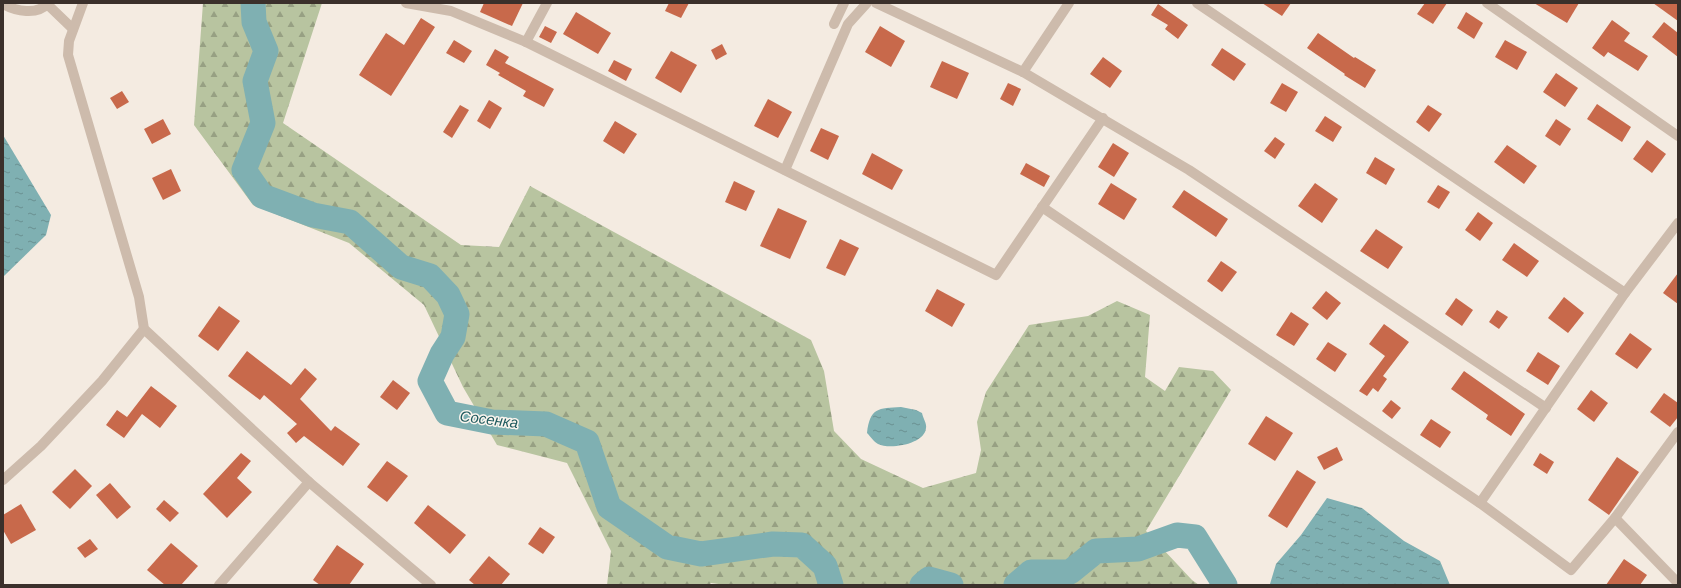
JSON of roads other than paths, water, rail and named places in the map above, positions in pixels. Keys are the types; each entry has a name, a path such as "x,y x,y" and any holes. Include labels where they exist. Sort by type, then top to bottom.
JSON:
{"street":[{"path":"83,3 69,41 68,55 139,297 144,329 309,482 431,585"},
{"path":"406,3 451,11 526,42 786,170 996,276 1103,118"},
{"path":"526,42 547,3"},
{"path":"834,24 844,3"},
{"path":"786,170 848,24 867,3"},
{"path":"876,3 1023,72 1103,118 1189,170 1546,408"},
{"path":"1023,72 1069,3"},
{"path":"1197,3 1625,292"},
{"path":"1487,3 1678,136"},
{"path":"3,4 20,10 30,11 38,10 48,4 73,29"},
{"path":"1042,207 1480,503 1571,570 1615,518 1678,432"},
{"path":"1480,503 1625,292 1678,223"},
{"path":"3,480 42,446 102,381 144,329"},
{"path":"219,585 309,482"},
{"path":"1615,518 1678,583"}],"water":[{"path":"3,135 51,215 46,235 3,277"},
{"path":"901,407 916,410 922,413 926,426 924,434 914,442 898,446 883,446 878,444 867,433 868,425 873,414 881,409"},
{"path":"1327,498 1362,508 1404,541 1440,561 1450,585 1270,584 1276,564 1301,535"}],"waterway":[{"name":"Сосенка","path":"253,3 254,22 266,51 255,81 263,123 244,170 262,196 313,215 350,222 401,267 430,276 448,295 457,314 453,337 442,354 430,381 447,413 492,422 546,424 587,442 609,507 667,547 701,554 773,544 802,545 825,566 831,585"},
{"name":"Сосенка","path":"1016,585 1031,572 1070,572 1096,551 1138,549 1177,535 1195,537 1225,585"},
{"name":"Сосенка","path":"922,585 929,579 951,585"}]}
